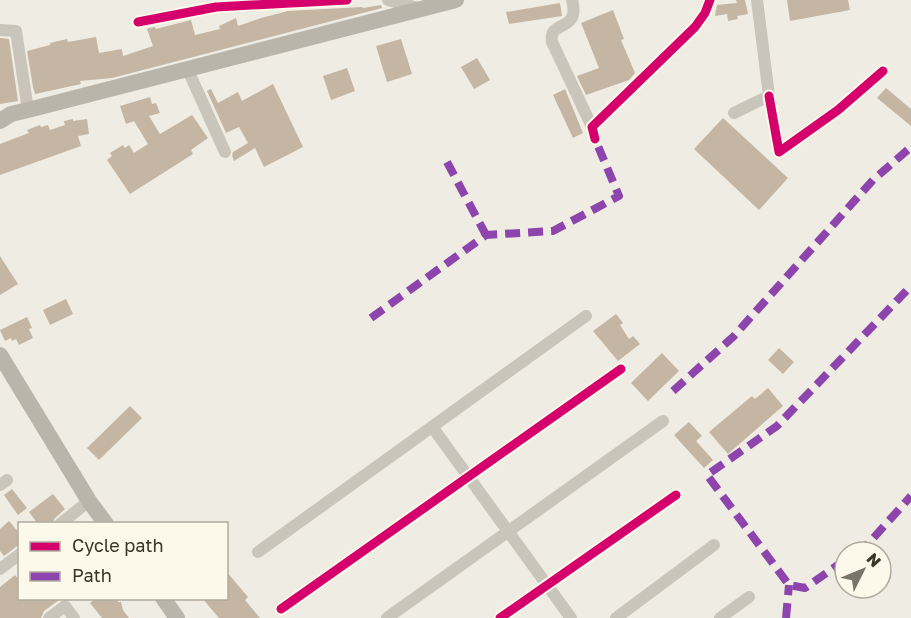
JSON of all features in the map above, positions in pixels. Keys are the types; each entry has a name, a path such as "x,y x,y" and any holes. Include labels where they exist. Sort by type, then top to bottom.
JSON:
{"main road":[{"path":"0,121 11,114 456,0"},
{"path":"0,356 105,522"},
{"path":"164,600 177,618"}],"street":[{"path":"138,22 216,7 347,0"},
{"path":"388,0 420,9"},
{"path":"572,0 575,11 573,16 553,32 552,42 594,133 695,27 705,13 710,0"},
{"path":"757,0 778,152 838,110 883,71"},
{"path":"0,30 16,31 28,110"},
{"path":"187,68 225,152"},
{"path":"734,113 769,96"},
{"path":"258,552 586,316"},
{"path":"281,609 621,369"},
{"path":"387,618 663,421"},
{"path":"433,428 571,618"},
{"path":"500,618 676,495"},
{"path":"63,522 90,501"},
{"path":"616,618 714,545"},
{"path":"0,569 18,556"},
{"path":"720,618 749,597"},
{"path":"49,618 65,606 75,618"}],"building":[{"path":"736,0 745,0 748,14 728,21 727,14 715,16 717,5 737,3"},
{"path":"787,0 848,0 850,10 790,21"},
{"path":"560,3 562,16 509,24 506,12"},
{"path":"381,5 382,8 112,78 80,81 81,84 35,94 33,87 27,51 50,45 50,43 96,37 99,53 122,49 123,56 153,46 147,29 149,28 155,27 156,29 191,20 195,35 220,29 219,26 236,18 238,26 288,11 363,8"},
{"path":"613,10 624,39 621,40 635,73 629,80 586,95 577,76 599,68 581,23"},
{"path":"0,38 9,39 18,101 0,104"},
{"path":"401,39 412,74 387,82 376,46"},
{"path":"477,58 490,80 474,89 461,67"},
{"path":"347,68 355,91 331,100 323,76"},
{"path":"273,84 303,147 264,167 255,148 234,161 233,152 248,143 239,127 226,133 207,91 211,89 218,103 238,92 242,101"},
{"path":"886,88 911,109 911,126 877,98"},
{"path":"565,89 583,133 573,138 553,95"},
{"path":"150,97 152,104 156,103 160,113 149,116 160,134 192,115 208,138 191,150 193,154 130,194 107,160 112,156 110,153 123,145 125,148 129,145 134,153 148,144 134,121 126,124 120,106"},
{"path":"723,118 788,178 759,210 694,149"},
{"path":"73,119 73,121 87,119 89,134 78,136 81,146 0,175 0,144 29,133 27,130 40,125 41,127 48,125 50,130 65,125 64,121"},
{"path":"0,256 18,284 0,295"},
{"path":"66,299 73,314 50,325 43,310"},
{"path":"616,314 623,323 620,325 629,339 633,336 640,344 618,361 593,331"},
{"path":"27,317 33,338 19,345 16,339 12,341 11,338 5,341 0,330"},
{"path":"779,348 794,362 783,374 768,360"},
{"path":"662,353 679,371 648,401 631,383"},
{"path":"768,388 783,406 728,454 709,432 752,396 755,399"},
{"path":"130,406 142,418 99,460 87,448"},
{"path":"689,422 702,436 696,441 713,460 704,468 674,435"},
{"path":"12,489 27,508 18,515 4,495"},
{"path":"53,494 65,509 53,522 36,522 29,512"},
{"path":"9,521 18,532 18,546 4,556 0,551 0,529"},
{"path":"228,573 248,597 245,600 260,618 219,618 204,600 228,600"},
{"path":"15,575 18,579 18,600 59,600 44,611 41,618 0,618 0,587"},
{"path":"94,600 118,600 121,602 129,618 102,618 90,603"}],"marked path":[{"path":"371,318 486,235 553,231 619,196 595,139"},
{"path":"673,391 733,337 873,180 911,147"},
{"path":"447,162 486,235"},
{"path":"833,568 805,588 789,585 707,475 777,426 911,286"},
{"path":"872,540 911,496"},
{"path":"786,618 789,585"}],"cycle path":[{"path":"138,22 216,7 347,0"},
{"path":"595,139 592,127 695,27 705,13 710,0"},
{"path":"769,96 779,152 838,110 883,71"},
{"path":"281,609 621,369"},
{"path":"500,618 676,495"}]}
